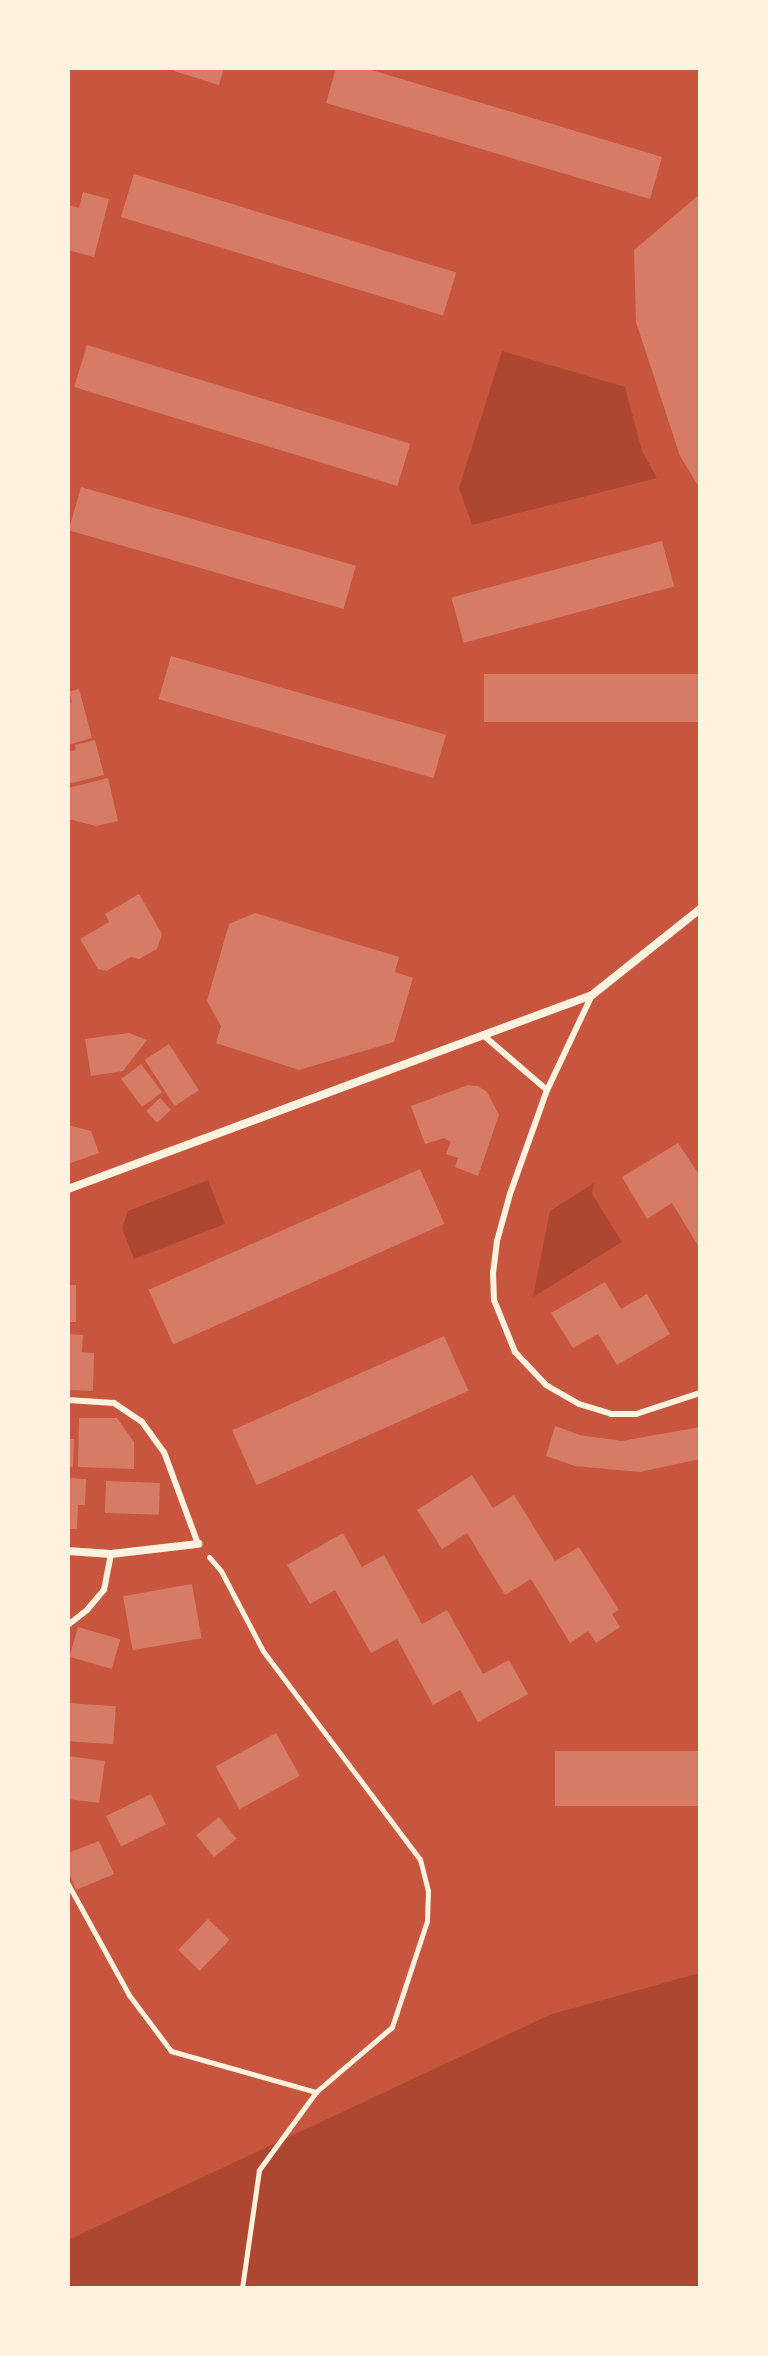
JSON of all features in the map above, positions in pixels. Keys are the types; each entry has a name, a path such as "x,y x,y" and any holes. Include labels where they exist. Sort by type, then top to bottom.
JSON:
{"street":[{"path":"68,1189 592,995 700,909"},
{"path":"68,1551 111,1554 198,1544"}],"lane":[{"path":"592,995 547,1090 497,1241 493,1272 494,1300 515,1352 546,1385 596,1411 623,1415 648,1412 700,1393"},
{"path":"483,1035 547,1090"},
{"path":"68,1400 107,1401 137,1416 164,1452 198,1544"},
{"path":"68,1625 87,1610 104,1590 111,1554"}],"path":[{"path":"198,1544 221,1571 263,1651 420,1859 428,1891 427,1921 392,2027 316,2092 259,2170 242,2288"},
{"path":"68,1884 129,1995 171,2051 316,2092"}],"shaded area":[{"path":"502,351 625,387 642,451 657,478 472,525 459,488"},
{"path":"208,1180 225,1224 134,1259 122,1228 128,1211"},
{"path":"594,1183 592,1194 622,1242 533,1297 550,1211"},
{"path":"700,1973 700,2288 68,2288 68,2240 552,2014"}],"building":[{"path":"175,68 224,68 219,85 174,71"},
{"path":"336,68 365,68 662,157 650,199 326,103"},
{"path":"134,174 456,273 443,316 121,217"},
{"path":"83,192 109,199 94,257 68,250 68,205 79,208"},
{"path":"700,194 700,489 680,456 636,322 634,250"},
{"path":"87,345 410,444 397,486 74,387"},
{"path":"81,487 356,566 344,609 69,530"},
{"path":"662,541 674,586 464,643 451,597"},
{"path":"171,656 446,735 434,778 159,699"},
{"path":"484,674 700,674 700,722 484,722"},
{"path":"79,689 92,738 68,745 68,703 72,702 69,692"},
{"path":"95,740 104,775 68,784 68,752 76,750 75,745"},
{"path":"108,778 118,821 96,826 68,819 68,788"},
{"path":"139,894 162,934 157,949 139,959 131,957 106,971 98,969 80,939 109,922 105,914"},
{"path":"255,913 399,957 395,972 413,978 394,1042 299,1070 216,1043 221,1026 207,1001 229,924"},
{"path":"129,1033 147,1040 123,1071 91,1076 85,1039"},
{"path":"169,1044 199,1090 175,1106 145,1060"},
{"path":"141,1064 162,1092 142,1107 121,1079"},
{"path":"468,1085 478,1086 487,1092 499,1115 478,1176 455,1167 458,1158 446,1154 451,1142 444,1138 425,1144 411,1106"},
{"path":"160,1098 171,1110 157,1123 146,1111"},
{"path":"68,1125 91,1131 99,1153 68,1164"},
{"path":"678,1143 700,1176 700,1249 672,1203 647,1219 622,1177"},
{"path":"420,1169 444,1224 173,1345 149,1290"},
{"path":"605,1282 621,1309 647,1294 670,1334 617,1365 598,1334 573,1348 551,1313"},
{"path":"68,1285 76,1285 76,1322 68,1322"},
{"path":"68,1334 83,1335 82,1352 94,1353 93,1391 68,1390"},
{"path":"444,1336 468,1391 256,1485 232,1430"},
{"path":"79,1418 117,1418 134,1442 134,1469 78,1467"},
{"path":"555,1426 580,1435 622,1441 700,1427 700,1459 640,1472 575,1466 546,1456"},
{"path":"68,1439 74,1439 73,1467 68,1466"},
{"path":"472,1475 493,1508 514,1495 555,1561 579,1547 619,1610 612,1614 620,1627 596,1643 588,1631 570,1643 531,1579 505,1595 467,1533 442,1549 417,1510"},
{"path":"68,1478 86,1479 85,1505 78,1505 77,1529 68,1529"},
{"path":"106,1481 160,1483 159,1515 105,1513"},
{"path":"343,1533 362,1567 384,1555 422,1624 447,1610 483,1674 509,1660 528,1694 478,1722 460,1690 433,1705 397,1639 371,1653 335,1590 310,1604 287,1565"},
{"path":"192,1584 202,1638 133,1650 123,1596"},
{"path":"78,1627 120,1639 112,1669 69,1657"},
{"path":"68,1703 116,1706 113,1744 68,1741"},
{"path":"276,1733 300,1776 239,1809 216,1766"},
{"path":"555,1751 700,1751 700,1806 555,1806"},
{"path":"68,1756 105,1761 99,1803 68,1799"},
{"path":"151,1794 166,1825 121,1846 106,1816"},
{"path":"219,1817 237,1839 214,1857 196,1835"},
{"path":"99,1841 114,1874 76,1890 68,1870 68,1853"},
{"path":"208,1919 230,1940 200,1971 178,1950"}]}
